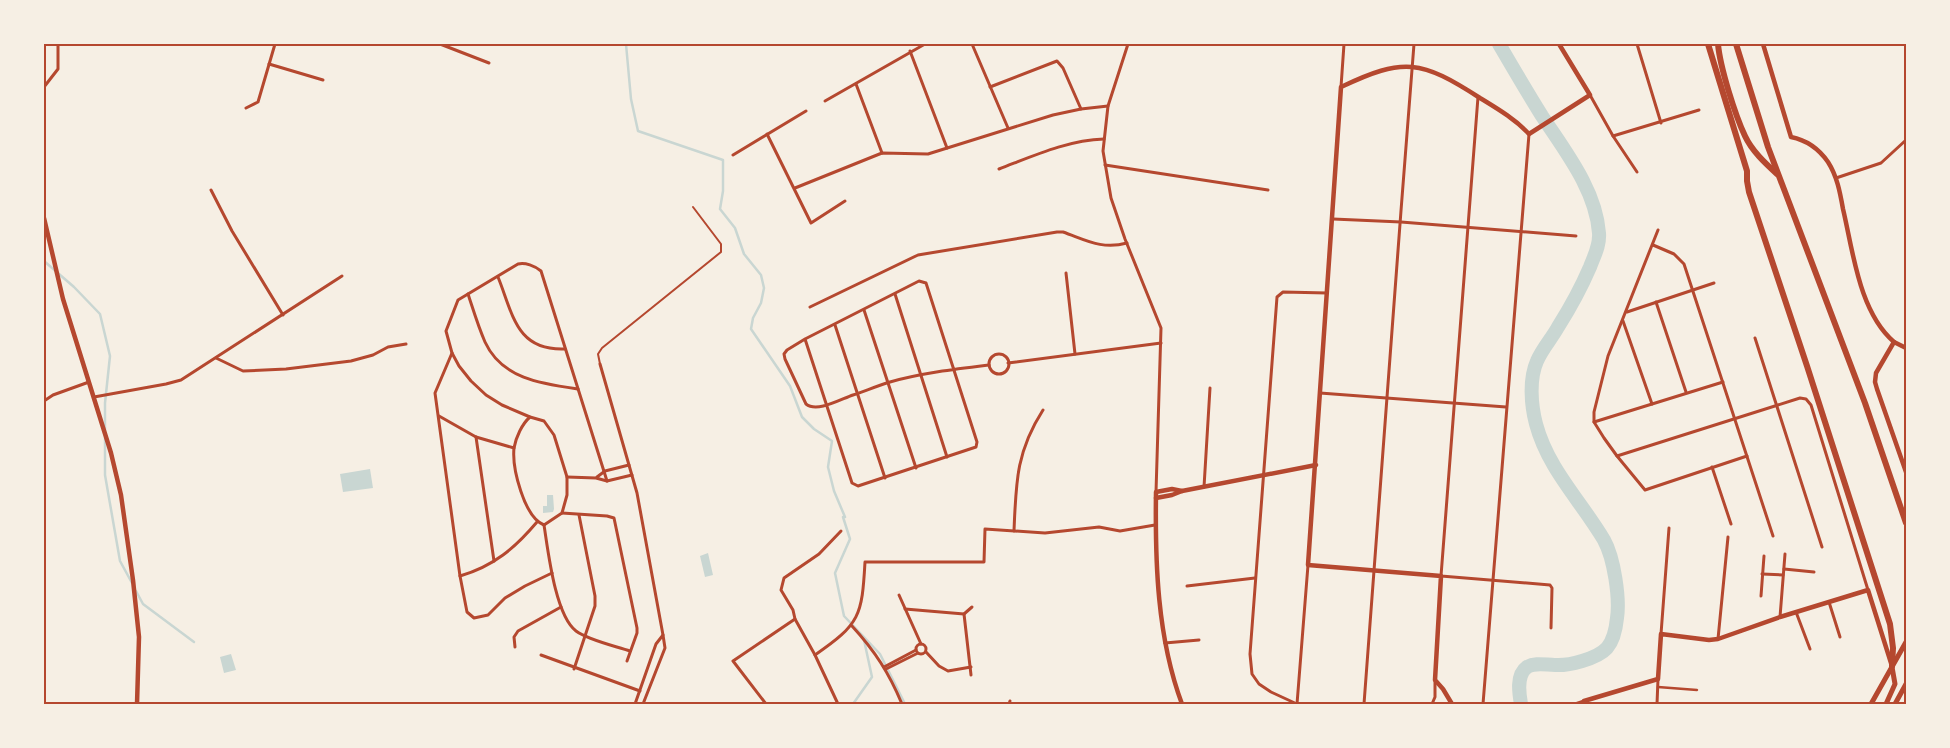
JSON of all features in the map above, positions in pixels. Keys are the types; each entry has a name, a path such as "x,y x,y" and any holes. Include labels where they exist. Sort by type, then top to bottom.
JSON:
{"highway":[{"path":"1708,44 1747,170 1749,192 1890,624 1893,648 1892,666"},
{"path":"1718,44 1730,93 1745,137 1762,160 1778,174"},
{"path":"1736,44 1768,147 1859,386 1906,523"}],"main road":[{"path":"1871,704 1906,642"},
{"path":"1886,704 1895,684 1892,666"},
{"path":"1895,704 1906,684"}],"street":[{"path":"44,87 58,69 58,44"},
{"path":"246,108 258,102 275,44"},
{"path":"346,44 356,44"},
{"path":"440,44 489,63"},
{"path":"825,101 925,44"},
{"path":"972,44 1008,128"},
{"path":"1128,44 1108,106 1104,139 1105,165 1111,198 1127,243 1162,328 1155,526 1164,643 1182,704"},
{"path":"1327,293 1282,292 1277,297 1255,578 1250,654 1252,674 1259,684 1271,692 1297,704 1316,465 1344,44"},
{"path":"1364,704 1385,398 1401,222 1414,44"},
{"path":"1559,44 1613,136 1637,172"},
{"path":"1637,44 1661,123"},
{"path":"1763,44 1791,136 1818,150 1828,161 1836,178 1855,262 1865,297 1876,322 1894,342 1906,348"},
{"path":"910,51 947,148"},
{"path":"990,87 1057,61 1063,68 1081,109"},
{"path":"269,64 323,80"},
{"path":"1341,87 1385,69 1412,66 1448,78 1508,115 1529,134"},
{"path":"856,84 882,153"},
{"path":"1529,134 1590,95"},
{"path":"1432,704 1435,697 1441,576 1456,403 1478,97"},
{"path":"795,188 882,153 920,155 1008,128 1081,109 1108,106"},
{"path":"1613,136 1699,110"},
{"path":"733,155 806,111"},
{"path":"767,134 811,223 845,201"},
{"path":"1483,704 1529,134"},
{"path":"999,169 1060,146 1092,139 1104,139"},
{"path":"1836,178 1882,163 1906,140"},
{"path":"1105,165 1268,190"},
{"path":"210,190 232,231 283,315"},
{"path":"44,218 63,299 111,453 121,495 139,637 137,704"},
{"path":"1332,219 1401,222 1576,236"},
{"path":"1658,230 1608,356 1594,412 1594,422 1617,456 1643,489 1648,490 1747,456"},
{"path":"810,307 918,255 1057,232 1102,246 1127,243"},
{"path":"1652,245 1679,257 1684,264 1773,536"},
{"path":"562,513 567,495 567,477 554,435 544,421 502,405 471,381 459,366 452,353 446,331 458,300 522,262 540,271 607,481"},
{"path":"1066,273 1075,354"},
{"path":"94,397 174,382 216,358 342,276"},
{"path":"498,277 518,328 524,337 543,348 565,348"},
{"path":"805,339 826,404 852,483 858,486 976,447 977,442 954,370 926,283 920,281 805,339 787,350 784,354 785,359 806,404 815,408 826,404 857,393 889,382 921,375 954,370 989,365"},
{"path":"1626,312 1714,283"},
{"path":"468,294 485,342 497,359 513,373 526,379 578,389"},
{"path":"895,294 947,457"},
{"path":"1656,302 1686,392"},
{"path":"864,310 916,468"},
{"path":"1622,320 1652,404"},
{"path":"835,325 884,478"},
{"path":"1755,338 1822,547"},
{"path":"1894,342 1876,372 1875,382 1906,472"},
{"path":"1008,362 1161,343"},
{"path":"216,358 243,371 286,369 351,361 373,355 388,347 406,344"},
{"path":"452,353 436,393 460,576 467,612 474,618 488,615 505,598 552,573"},
{"path":"996,354 1005,356 1008,362 1007,369 1002,373 995,373 989,365 990,358 996,354"},
{"path":"600,364 632,475 665,648 643,704"},
{"path":"44,401 53,395 89,382"},
{"path":"1594,422 1723,382"},
{"path":"1204,486 1210,388"},
{"path":"1320,393 1506,406"},
{"path":"1617,456 1776,405 1800,398 1806,399 1811,405 1892,666"},
{"path":"1014,531 1017,481 1023,448 1032,426 1042,410"},
{"path":"439,416 476,437 514,448"},
{"path":"530,417 520,430 514,448 519,487 537,522 544,525"},
{"path":"476,437 494,561"},
{"path":"596,478 605,472 629,465"},
{"path":"1156,498 1204,486 1316,465"},
{"path":"1712,467 1731,524"},
{"path":"567,477 596,478 607,481 632,475"},
{"path":"1156,492 1172,489 1182,491"},
{"path":"544,525 562,513 614,518 637,628 626,661"},
{"path":"574,668 595,606 595,596 579,515"},
{"path":"460,576 475,572 517,545 537,522"},
{"path":"544,525 552,573 561,607 567,620 574,630 586,636 630,651"},
{"path":"815,655 852,626 862,602 864,562 984,562 986,529 1045,533 1099,527 1120,531 1155,526"},
{"path":"1657,704 1669,528"},
{"path":"838,704 782,590 784,578 819,554 841,531"},
{"path":"1718,639 1728,537"},
{"path":"1780,617 1785,554"},
{"path":"1760,596 1764,556"},
{"path":"1308,565 1550,585 1552,588 1551,628"},
{"path":"1784,569 1814,572"},
{"path":"1762,574 1783,575"},
{"path":"1187,586 1255,578"},
{"path":"1661,634 1709,640 1718,639 1780,617 1868,590"},
{"path":"899,595 921,644 926,646 926,652 948,671 970,667"},
{"path":"1829,602 1840,637"},
{"path":"515,647 514,637 518,631 561,607"},
{"path":"905,609 964,614 972,607"},
{"path":"1796,612 1810,649"},
{"path":"964,614 971,675"},
{"path":"766,704 734,660 795,619"},
{"path":"852,626 877,654 902,704"},
{"path":"634,704 656,644 663,635"},
{"path":"1164,643 1199,640"},
{"path":"917,652 918,646 921,644"},
{"path":"885,668 917,652"},
{"path":"917,652 922,655 926,652"},
{"path":"541,655 640,691"},
{"path":"1575,704 1585,703 1658,678"},
{"path":"1435,680 1452,704"},
{"path":"1658,687 1696,690"}],"lane":[{"path":"600,364 598,354 602,348 721,252 721,244 693,207"}],"shaded area":[{"path":"370,469 373,488 343,492 340,474"},
{"path":"547,495 553,495 554,509 553,512 543,513 543,506 547,506"},
{"path":"708,553 713,575 705,577 700,556"},
{"path":"231,654 236,670 224,673 220,657"}],"waterway":[{"path":"626,44 631,99 638,131 723,160 723,191 720,209 735,228 744,254 761,275 764,288 761,303 753,318 751,329 790,386 802,417 814,429 832,441 828,467 834,491 845,517"},
{"path":"1499,44 1586,186 1597,217 1599,242 1596,251 1587,275 1575,298 1537,361 1534,368 1532,400 1536,424 1548,456 1608,548 1618,600 1615,630 1607,648 1590,658 1575,663 1530,665 1524,670 1520,679 1521,704"},
{"path":"44,261 74,287 100,314 110,356 105,403 105,430"},
{"path":"105,438 105,475 120,561 132,583"},
{"path":"843,517 850,539 835,573 844,616 880,654 905,704"},
{"path":"136,591 143,604 194,642"},
{"path":"853,704 872,677 864,640"}]}
